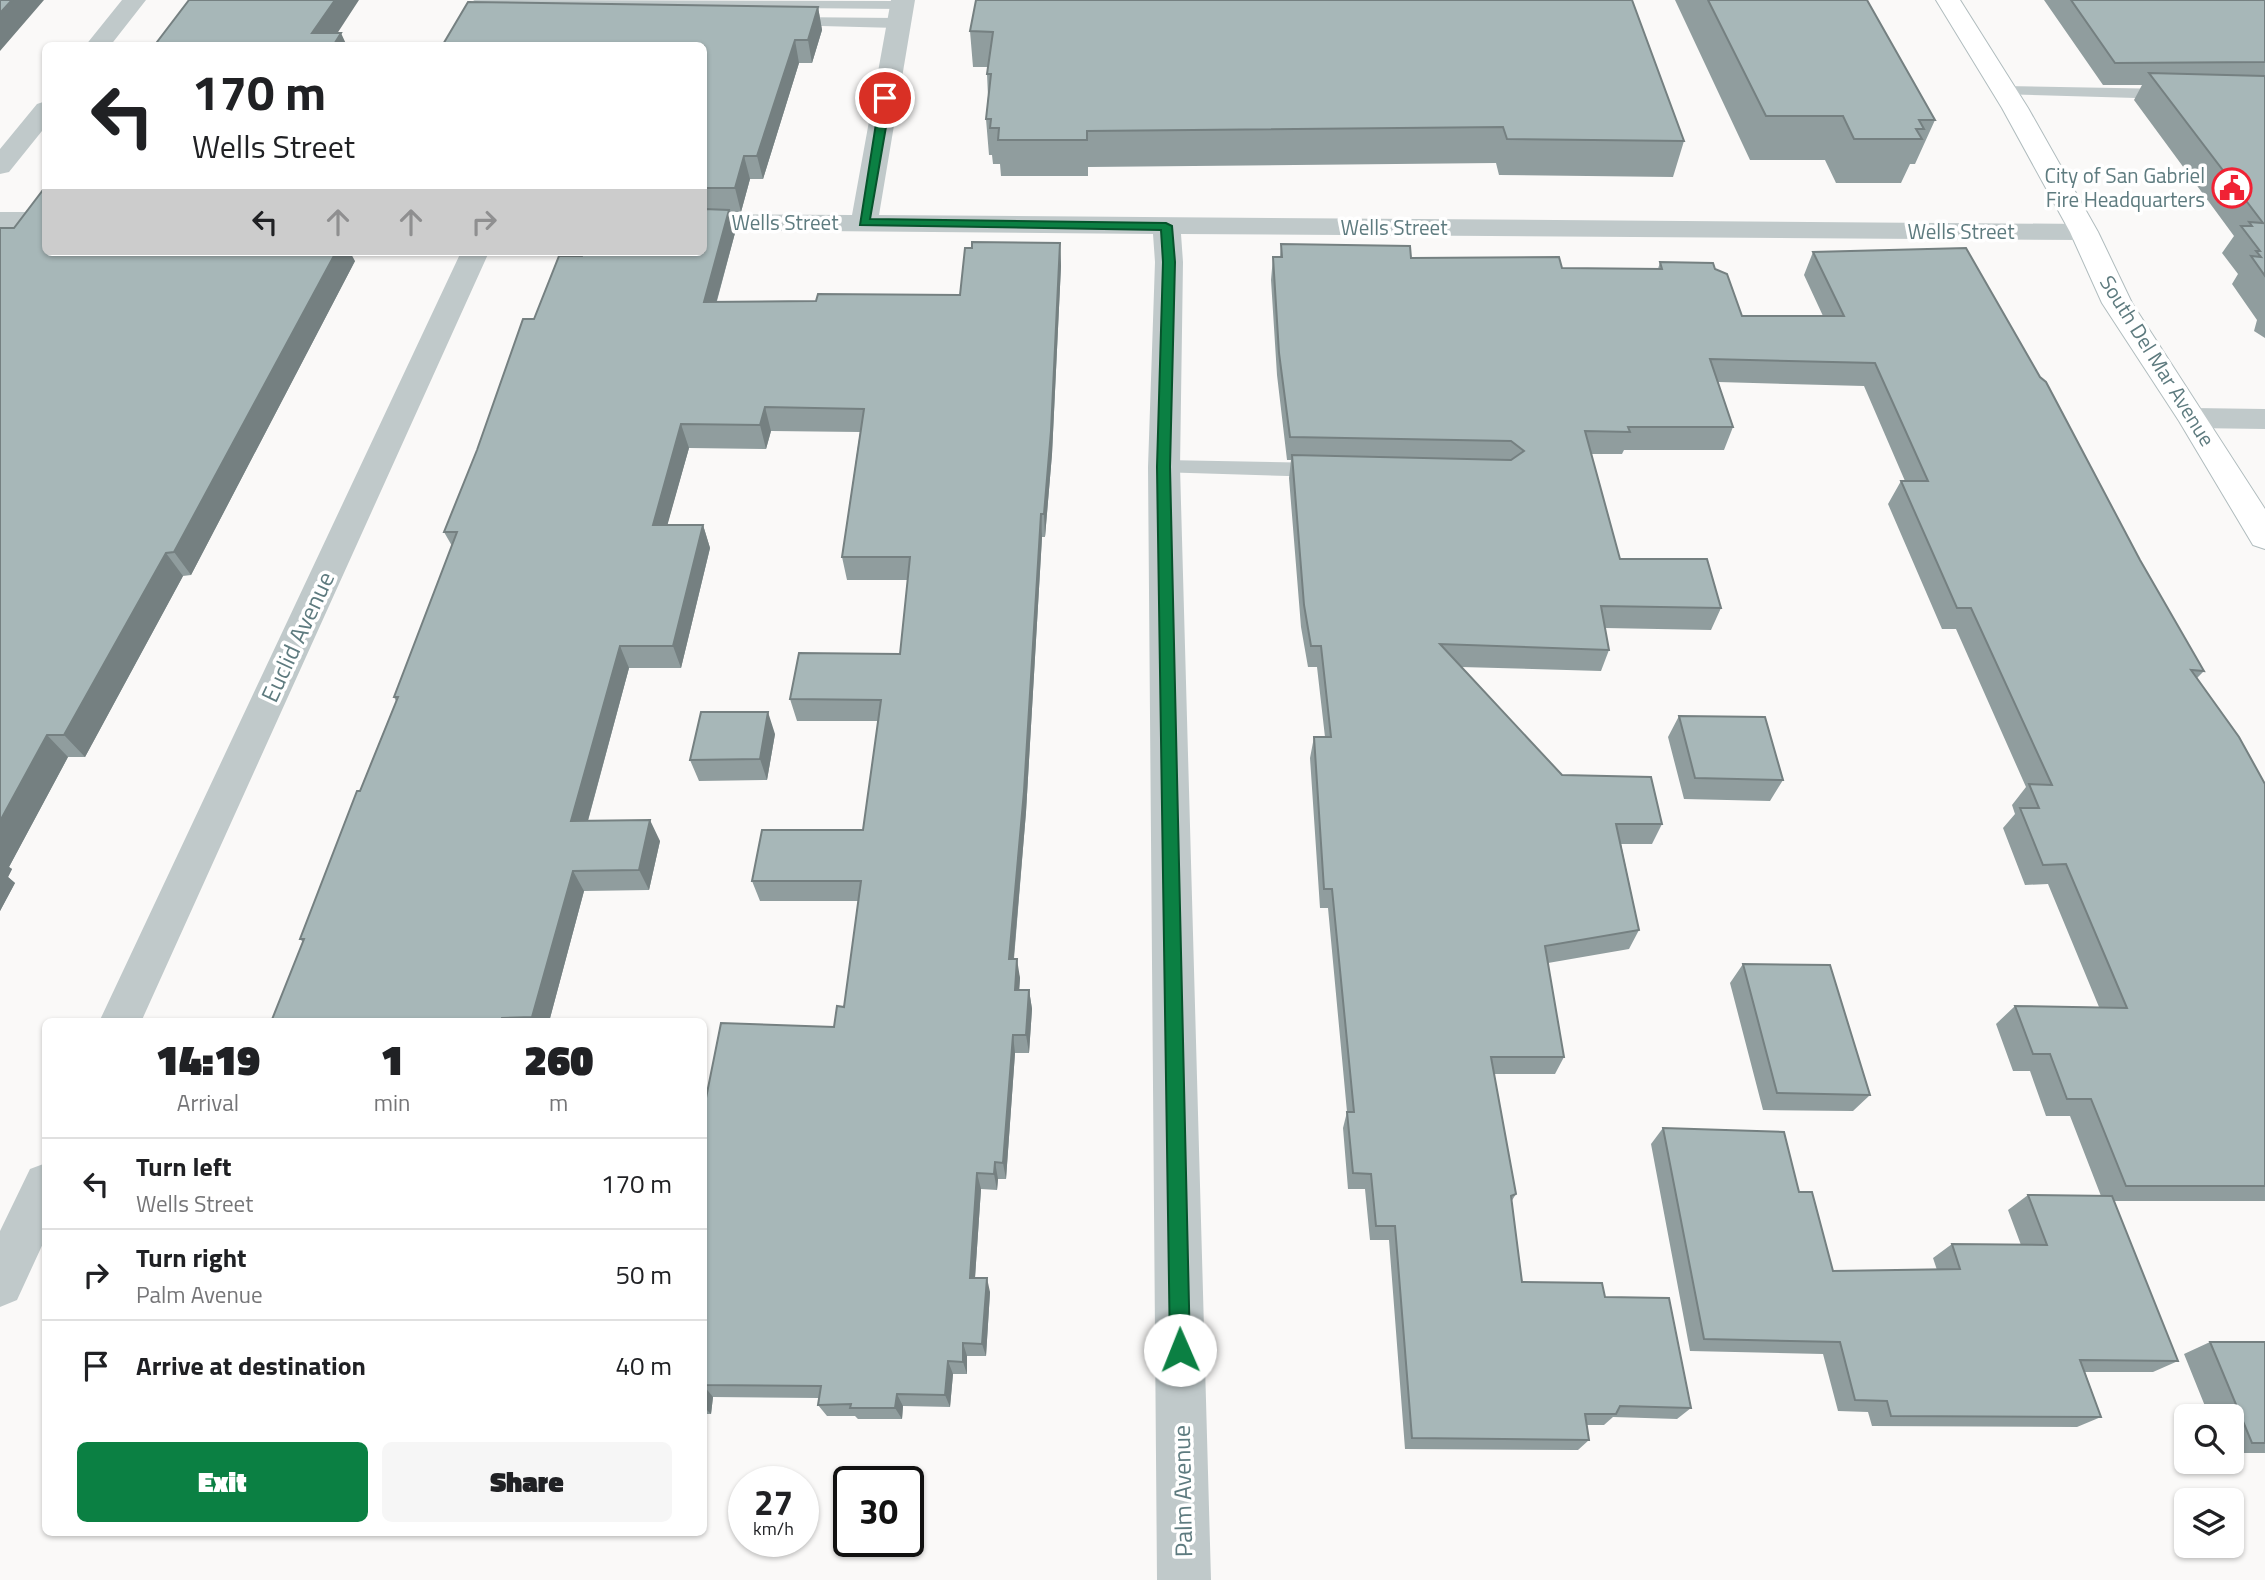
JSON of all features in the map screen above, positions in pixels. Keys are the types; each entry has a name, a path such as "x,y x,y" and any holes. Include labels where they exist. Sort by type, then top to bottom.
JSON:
{"main road":[{"name":"South Del Mar Avenue","path":"1948,0 2009,99 2084,232 2117,303 2193,418 2265,537"}],"street":[{"path":"100,42 134,0"},
{"path":"864,223 901,9"},
{"path":"0,166 42,114"},
{"path":"0,220 42,220"},
{"name":"Wells Street","path":"707,222 2084,232"},
{"name":"Palm Avenue","path":"1166,226 1169,262 1164,467 1184,1580"},
{"name":"Euclid Avenue","path":"122,1018 473,256"},
{"path":"2193,418 2265,419"},
{"path":"0,1283 42,1194"}],"lane":[{"path":"480,1 901,9"},
{"path":"775,22 901,9"},
{"path":"2009,99 2182,102"},
{"path":"1164,467 1337,470"}],"building":[{"path":"0,0 12,0 0,13"},
{"path":"189,0 335,0 312,33 341,33 335,42 157,42"},
{"path":"976,0 1632,0 1684,141 1507,139 1503,127 1087,131 1087,140 998,140 999,128 990,128 991,119 986,119 991,74 987,74 993,32 970,31"},
{"path":"1708,0 1867,0 1935,120 1919,120 1924,129 1916,129 1922,139 1854,139 1843,116 1766,116"},
{"path":"2071,0 2265,0 2265,62 2115,63"},
{"path":"468,2 818,7 808,40 795,40 757,156 744,156 735,188 707,188 707,42 444,42"},
{"path":"2149,73 2265,76 2265,276 2251,256 2261,257 2256,251 2260,251 2241,226 2252,226 2249,222 2263,223"},
{"path":"42,191 42,256 334,256 174,552 166,553 64,735 47,735 0,821 0,228 14,228"},
{"path":"707,209 729,210 704,302 816,301 818,294 960,295 965,248 972,248 972,242 1060,243 1051,431 1044,514 1041,514 1024,791 1009,959 1017,959 1015,990 1029,990 1026,1035 1013,1035 1003,1163 995,1162 994,1174 977,1173 970,1278 987,1278 982,1344 963,1343 963,1362 948,1361 945,1395 897,1394 895,1408 850,1408 851,1404 818,1405 821,1386 707,1385 707,1093 721,1023 834,1027 837,1006 844,1007 861,881 752,881 762,830 863,830 881,700 790,699 799,653 900,654 910,557 842,557 864,409 765,407 760,425 681,424 653,525 703,525 673,646 620,646 571,821 650,820 639,870 573,871 532,1017 273,1018 357,791 360,791 398,697 394,697 457,532 444,532 477,450 523,319 534,319 559,256 707,256"},
{"path":"1281,244 1410,246 1411,258 1559,257 1562,268 1662,269 1660,262 1713,263 1715,269 1727,274 1742,316 1844,316 1813,252 1966,248 2040,377 2046,382 2140,560 2204,671 2191,670 2239,737 2265,784 2265,1186 2126,1186 2091,1099 2067,1099 2050,1054 2033,1054 2015,1006 2127,1008 2066,864 2043,865 2020,808 2039,808 2029,784 2052,785 1971,608 1957,608 1901,481 1928,481 1875,363 1710,359 1733,427 1628,427 1630,432 1585,431 1620,559 1707,559 1721,608 1601,606 1609,650 1440,644 1562,775 1651,777 1662,824 1616,824 1639,930 1545,946 1564,1057 1491,1057 1516,1194 1511,1196 1522,1282 1602,1283 1605,1297 1669,1298 1691,1408 1620,1406 1616,1414 1585,1414 1589,1440 1412,1438 1395,1226 1376,1226 1371,1174 1353,1173 1347,1112 1354,1112 1332,889 1324,889 1314,737 1331,737 1321,646 1311,646 1304,605 1292,455 1511,460 1524,451 1511,441 1290,437 1279,353 1273,257 1282,257"},
{"path":"701,712 768,712 760,759 690,760"},
{"path":"1679,716 1765,717 1783,780 1695,778"},
{"path":"1743,964 1830,965 1870,1095 1777,1093"},
{"path":"1663,1128 1784,1132 1799,1192 1812,1192 1833,1271 1960,1269 1952,1244 2047,1245 2028,1195 2112,1196 2178,1361 2080,1360 2101,1417 1891,1416 1887,1401 1855,1400 1840,1342 1704,1339"},
{"path":"2210,1342 2265,1342 2265,1443 2252,1443 2244,1424 2244,1404 2236,1404"}],"place":[{"name":"City of San Gabriel Fire Headquarters","path":"2232,188"}],"route":[{"path":"885,98 864,223 1166,226 1169,262 1164,467 1180,1350"}]}
